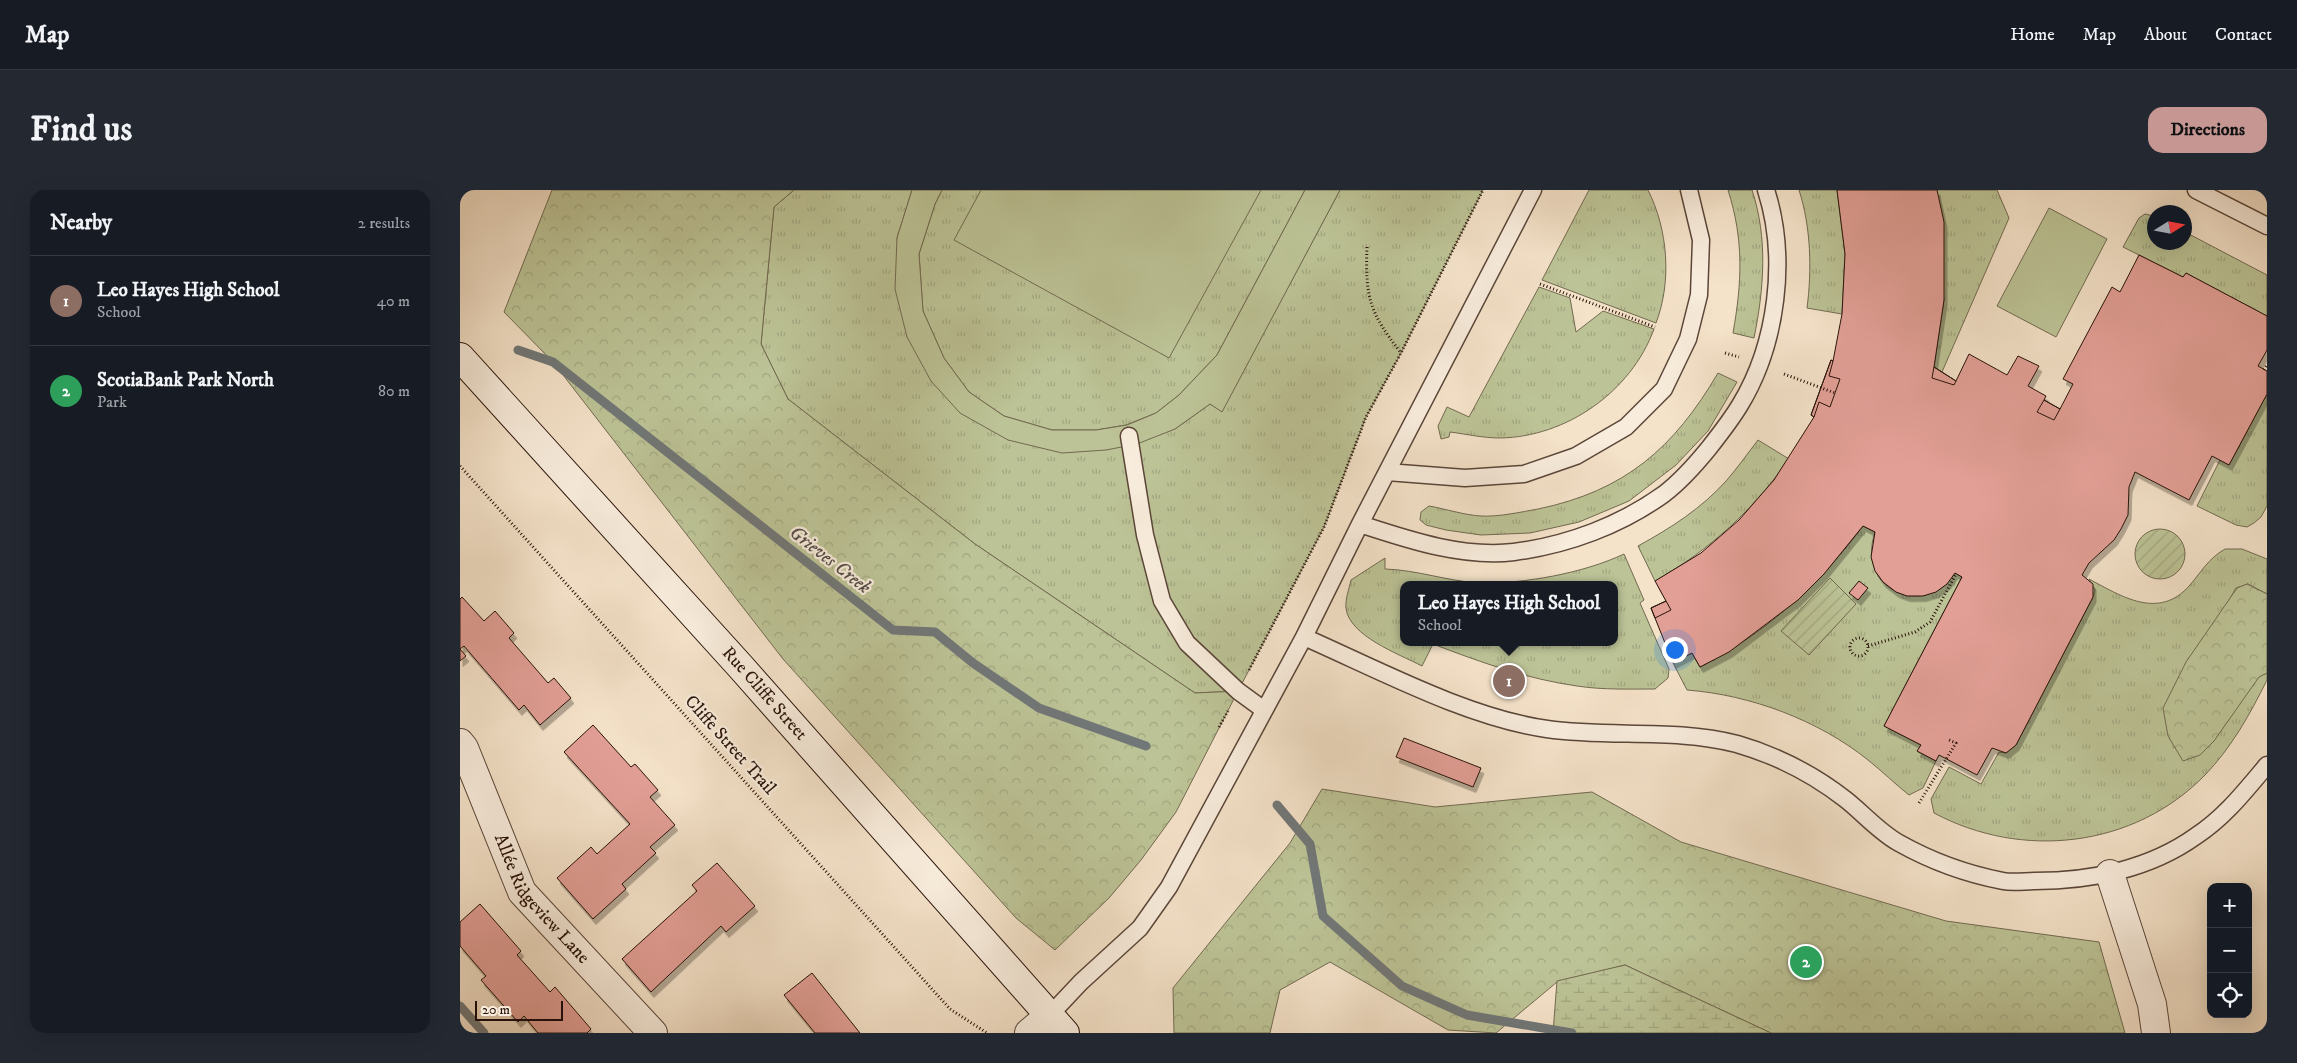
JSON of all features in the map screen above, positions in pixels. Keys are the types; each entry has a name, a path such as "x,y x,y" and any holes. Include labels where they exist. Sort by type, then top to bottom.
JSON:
{"main road":[{"name":"Rue Cliffe Street","path":"460,357 740,666 1048,1027"},
{"name":"Allée Ridgeview Lane","path":"460,743 468,756 522,892 653,1033"},
{"path":"2110,874 2152,1004 2156,1033"}],"lane":[{"path":"1048,1027 1081,982 1140,928 1169,887 1304,637 1360,524 1533,190"},
{"path":"1387,472 1466,478 1524,474 1576,456 1626,426 1664,389 1688,339 1700,295 1701,240 1689,190"},
{"path":"1360,524 1408,540 1459,550 1513,552 1565,542 1618,522 1665,493 1697,463 1720,435 1740,405 1759,365 1773,313 1777,258 1770,204 1766,190"},
{"path":"2196,190 2267,226"},
{"path":"1129,436 1145,536 1162,600 1187,643 1238,691 1264,710"},
{"path":"1304,637 1478,712 1545,729 1603,734 1683,734 1738,745 1796,767 1844,798 1896,842 1943,865 2005,881 2061,881 2110,874 2154,859 2195,837 2232,807 2267,765"}],"path":[{"path":"1219,727 1324,527 1366,417 1401,353 1483,190"},
{"path":"1367,247 1368,293 1378,323 1401,353"},
{"path":"1540,284 1655,326"},
{"path":"2264,370 2267,364"},
{"path":"1784,374 1835,393"},
{"name":"Cliffe Street Trail","path":"460,466 950,1009 987,1033"},
{"path":"1868,646 1915,632 1930,622 1956,574"},
{"path":"1857,638 1863,638 1868,646 1867,652 1860,657 1854,655 1850,650 1852,641 1857,638"},
{"path":"1919,802 1956,743 1947,739"}],"green space":[{"path":"552,190 794,190 774,207 761,344 788,399 975,544 1195,693 1238,691 1176,812 1141,860 1109,898 1055,950 1016,918 783,659 553,362 504,312"},
{"path":"794,190 912,190 897,238 907,337 1008,440 1175,429 1210,404 1222,411 1340,190 1483,190 1401,353 1366,417 1324,527 1238,691 1195,693 975,544 788,399 761,344 774,207"},
{"path":"912,190 942,190 935,204 919,254 923,311 944,358 969,392 1004,416 1052,430 1096,430 1127,425 1156,413 1179,395 1217,355 1305,190 1340,190 1222,412 1210,404 1175,429 1137,444 1106,450 1062,453 1008,440 960,413 931,381 907,337 895,289 897,238"},
{"path":"942,190 1305,190 1217,355 1179,395 1156,413 1126,425 1096,430 1052,430 1004,416 969,392 944,358 923,311 919,254 935,204"},
{"path":"981,190 1261,190 1169,358 954,240"},
{"path":"1589,190 1648,190 1660,222 1666,256 1664,290 1656,323 1542,280"},
{"path":"1728,190 1752,190 1757,208 1763,264 1754,338 1733,333 1740,279 1740,261 1737,226"},
{"path":"1799,190 1837,190 1845,254 1842,314 1807,308 1810,279 1808,234"},
{"path":"1937,190 1997,190 2009,218 1942,372 1934,367 1944,300"},
{"path":"2049,208 2107,239 2056,337 1997,306"},
{"path":"2147,214 2147,250 2192,250 2192,236 2267,275 2267,316 2186,273 2183,277 2123,247 2139,218"},
{"path":"1539,287 1570,298 1576,332 1603,311 1654,329 1643,352 1630,372 1613,391 1593,407 1572,420 1525,436 1494,438 1450,432 1449,437 1441,439 1438,426 1447,407 1469,417"},
{"path":"1718,373 1737,382 1708,431 1676,465 1629,501 1579,522 1530,533 1481,535 1446,530 1426,525 1420,520 1421,512 1429,506 1481,516 1495,516 1538,509 1597,491 1622,478 1665,444 1684,423"},
{"path":"2267,394 2267,506 2261,517 2254,523 2247,527 2236,525 2197,506 2220,460 2229,465"},
{"path":"1758,440 1789,459 1761,495 1729,528 1694,556 1655,581 1638,546 1674,525 1707,500 1727,480"},
{"path":"1863,526 1875,532 1872,552 1875,568 1883,582 1895,591 1910,596 1925,595 1941,587 1955,573 1962,577 1884,726 1921,745 1918,752 1936,761 1923,788 1909,795 1873,764 1848,746 1806,722 1783,712 1735,697 1687,690 1673,663 1692,653 1700,667 1747,639 1790,606 1809,588 1846,548"},
{"path":"2155,529 2165,529 2178,536 2185,549 2185,559 2178,572 2165,579 2155,579 2146,575 2139,568 2135,559 2135,549 2139,540 2146,533"},
{"path":"2225,549 2242,549 2267,559 2267,594 2248,584 2236,588 2225,607 2236,707 2259,676 2267,673 2267,680 2240,730 2205,775 2177,800 2145,818 2111,831 2076,839 2040,841 2003,837 1968,828 1934,813 1931,799 1949,767 1981,784 1999,752 2006,753 2016,745 2093,597 2095,590 2089,579 2127,598 2140,602 2166,602 2178,596 2210,561"},
{"path":"1624,554 1644,600 1640,603 1669,669 1668,678 1655,689 1596,688 1558,683 1504,669 1438,646 1618,646 1618,581 1521,581 1591,567"},
{"path":"1385,558 1385,569 1409,571 1463,581 1400,581 1400,646 1432,646 1422,666 1377,643 1356,627 1349,618 1346,608 1351,580"},
{"path":"1830,578 1856,604 1809,655 1781,631"},
{"path":"2247,584 2267,594 2267,673 2259,677 2214,741 2200,755 2183,761 2168,736 2163,708 2186,662 2237,588"},
{"path":"1322,789 1435,807 1592,792 1681,842 1946,921 2099,942 2125,1033 1771,1033 1625,965 1557,982 1496,1033 1448,1030 1330,962 1280,990 1270,1033 1174,1033 1173,988 1290,843"},
{"path":"1625,965 1771,1033 1553,1033 1557,981"}],"building":[{"path":"1837,190 1937,190 1944,222 1944,300 1934,367 1956,381 1969,354 2007,375 2018,356 2039,366 2028,386 2046,396 2044,400 2060,409 2073,384 2063,379 2112,287 2120,292 2139,255 2183,277 2186,273 2267,316 2267,350 2258,366 2267,371 2267,394 2229,465 2212,456 2189,500 2135,472 2129,487 2128,515 2121,529 2114,540 2089,563 2082,575 2093,584 2093,597 2016,745 2006,753 1992,748 1977,775 1939,755 1936,761 1917,751 1921,745 1884,726 1962,577 1955,573 1947,584 1936,592 1923,596 1907,596 1896,592 1883,582 1875,571 1871,557 1875,532 1863,526 1824,574 1798,600 1729,652 1700,667 1692,653 1673,663 1651,608 1666,601 1655,581 1701,553 1739,520 1774,480 1814,417 1811,415 1831,360 1833,361 1842,314 1845,254"},
{"path":"1831,360 1833,361 1829,376 1840,379 1830,407 1819,402 1814,417 1811,415"},
{"path":"1934,367 1956,381 1954,385 1932,378"},
{"path":"2044,400 2060,409 2054,420 2037,412"},
{"path":"1859,581 1868,588 1858,600 1849,593"},
{"path":"462,597 484,621 495,611 514,633 509,638 548,683 554,678 571,698 540,725 524,705 519,710 464,646 460,649 460,599"},
{"path":"1666,601 1671,610 1655,618 1651,608"},
{"path":"460,649 466,656 460,661"},
{"path":"593,725 631,767 635,764 658,790 650,797 675,825 650,847 656,853 622,884 626,889 593,919 557,878 591,847 597,854 630,824 564,752"},
{"path":"1404,738 1481,768 1473,787 1396,757"},
{"path":"717,863 755,906 726,932 721,926 651,992 622,959 697,891 692,885"},
{"path":"480,904 521,951 517,955 550,992 555,987 591,1029 587,1033 538,1033 524,1016 518,1022 481,980 486,976 460,946 460,922"},
{"path":"812,973 860,1033 815,1033 784,995"}],"waterway":[{"name":"Grieves Creek","path":"518,350 553,362 893,630 935,632 973,663 1039,708 1146,746"},
{"name":"Grieves Creek","path":"1277,805 1310,844 1323,916 1402,986 1467,1015 1572,1033"},
{"path":"460,1006 484,1033"}],"place":[{"name":"Leo Hayes High School","path":"1509,681"},
{"name":"ScotiaBank Park North","path":"1806,962"}]}
